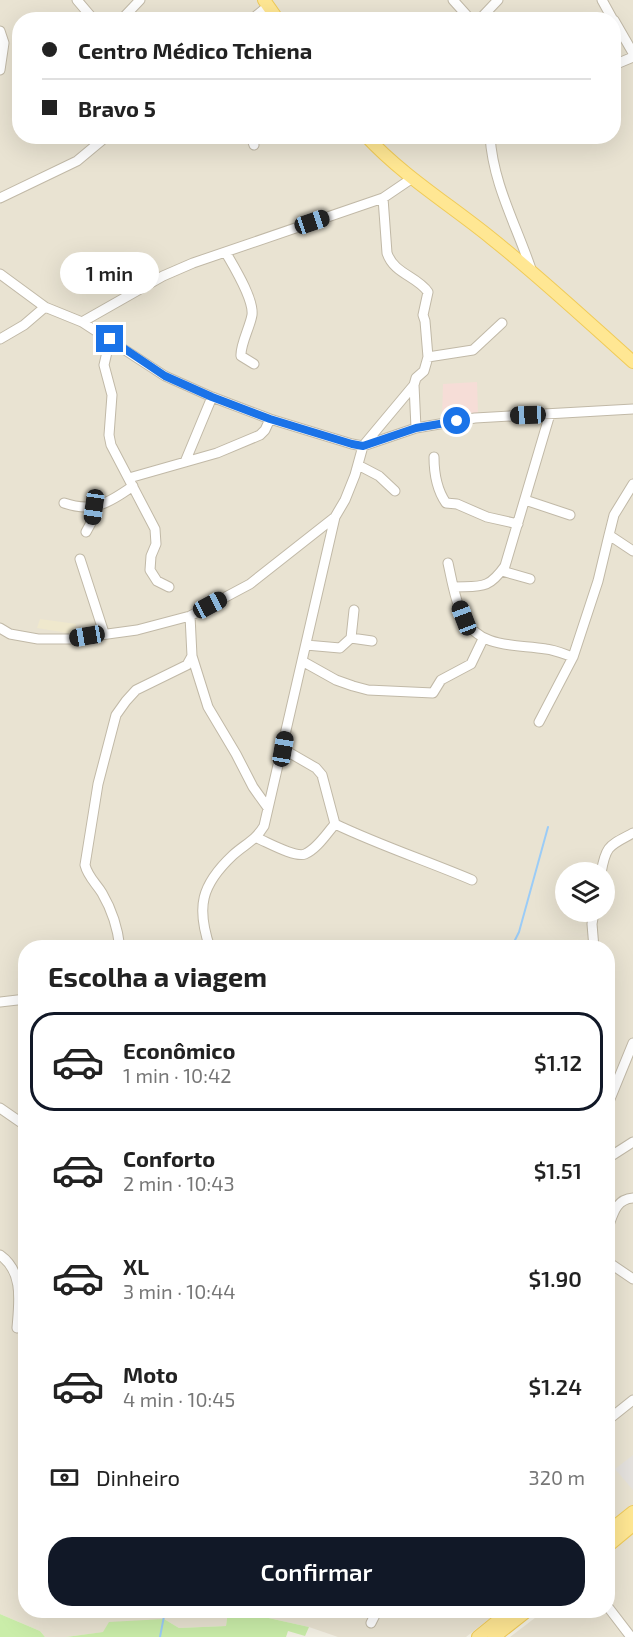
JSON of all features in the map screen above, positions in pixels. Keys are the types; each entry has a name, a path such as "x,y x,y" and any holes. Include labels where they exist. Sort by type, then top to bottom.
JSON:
{"main road":[{"path":"373,144 411,179 454,209 532,272 633,362"},
{"path":"615,1526 633,1512"},
{"path":"615,1540 633,1525"},
{"path":"478,1637 501,1618"},
{"path":"494,1637 518,1618"}],"street":[{"path":"77,0 87,12"},
{"path":"129,12 140,0"},
{"path":"487,12 498,0"},
{"path":"0,31 4,43 0,70"},
{"path":"621,34 633,55"},
{"path":"0,198 77,161 97,144"},
{"path":"491,144 498,185 523,244 532,272"},
{"path":"82,322 163,276 194,263 383,198 411,179"},
{"path":"383,198 387,253 390,261 428,292 423,315 428,357 424,371 416,378 414,385 416,428"},
{"path":"226,253 252,305 245,341 240,353 254,364"},
{"path":"0,274 45,307 82,322 165,376 270,419 363,446 416,428 485,417 633,409"},
{"path":"0,339 24,325 45,307"},
{"path":"428,357 473,350 502,322"},
{"path":"110,339 104,365 112,395 110,435 116,456 155,529 156,544 151,556 150,570 157,580 169,588"},
{"path":"0,628 10,634 38,639 71,639 138,630 190,616 250,584 334,517 345,500 363,446 414,385"},
{"path":"185,462 212,397"},
{"path":"454,587 481,586 494,582 505,566 550,414"},
{"path":"64,503 78,508 94,507 110,500 131,482 217,453 260,435 266,430 270,419"},
{"path":"434,457 437,482 441,496 446,503 457,504 487,517 518,524"},
{"path":"358,465 379,477 395,491"},
{"path":"539,722 573,657 598,580 614,515 633,484"},
{"path":"525,500 570,514"},
{"path":"86,532 92,521 94,507"},
{"path":"208,940 202,913 205,892 214,875 234,854 257,838 264,826 283,749 290,703 306,645 334,517"},
{"path":"609,535 633,551"},
{"path":"80,559 104,633"},
{"path":"448,563 464,618 474,632 483,639 507,645 550,649 573,657"},
{"path":"502,571 530,579"},
{"path":"306,645 340,648 351,638 354,610"},
{"path":"190,616 192,656 208,706 253,787 268,808"},
{"path":"351,638 372,641"},
{"path":"302,661 336,680 368,690 433,693 441,680 471,664 483,639"},
{"path":"119,940 104,896 88,875 85,865 98,784 116,715 126,701 136,690 187,665 192,656"},
{"path":"283,749 316,768 322,775 335,824 364,838 401,850 472,880"},
{"path":"257,838 299,855 312,850 335,824"},
{"path":"603,862 608,848 633,833"},
{"path":"592,922 593,940"},
{"path":"0,1002 18,1000"},
{"path":"615,1087 633,1043"},
{"path":"0,1108 18,1120"},
{"path":"615,1154 633,1142"},
{"path":"615,1210 623,1200 633,1198"},
{"path":"0,1255 9,1261 17,1276 18,1284"},
{"path":"615,1267 631,1275"},
{"path":"17,1328 18,1310"},
{"path":"615,1414 633,1400"},
{"path":"615,1616 631,1637"},
{"path":"371,1623 374,1618"}],"shaded area":[{"path":"0,0 633,0 633,1637 510,1637 535,1618 615,1618 615,940 18,940 18,1618 227,1618 226,1626 179,1628 164,1619 104,1632 45,1637 40,1631 0,1614"},
{"path":"477,382 478,413 442,419 443,384"},
{"path":"40,619 76,624 74,634 37,628"},
{"path":"633,1455 633,1490 615,1469"},
{"path":"268,1618 490,1618 466,1637 338,1637 309,1627"}],"green space":[{"path":"0,1614 40,1631 45,1637 0,1637"},
{"path":"227,1618 268,1618 309,1627 305,1636 288,1631 286,1637 66,1637 103,1632 109,1622 164,1619 179,1628 226,1626"}],"waterway":[{"path":"515,940 548,827"},
{"path":"160,1637 164,1618"}],"route":[{"path":"110,339 165,376 212,397 270,419 352,444 363,446 416,428 457,421"}]}
